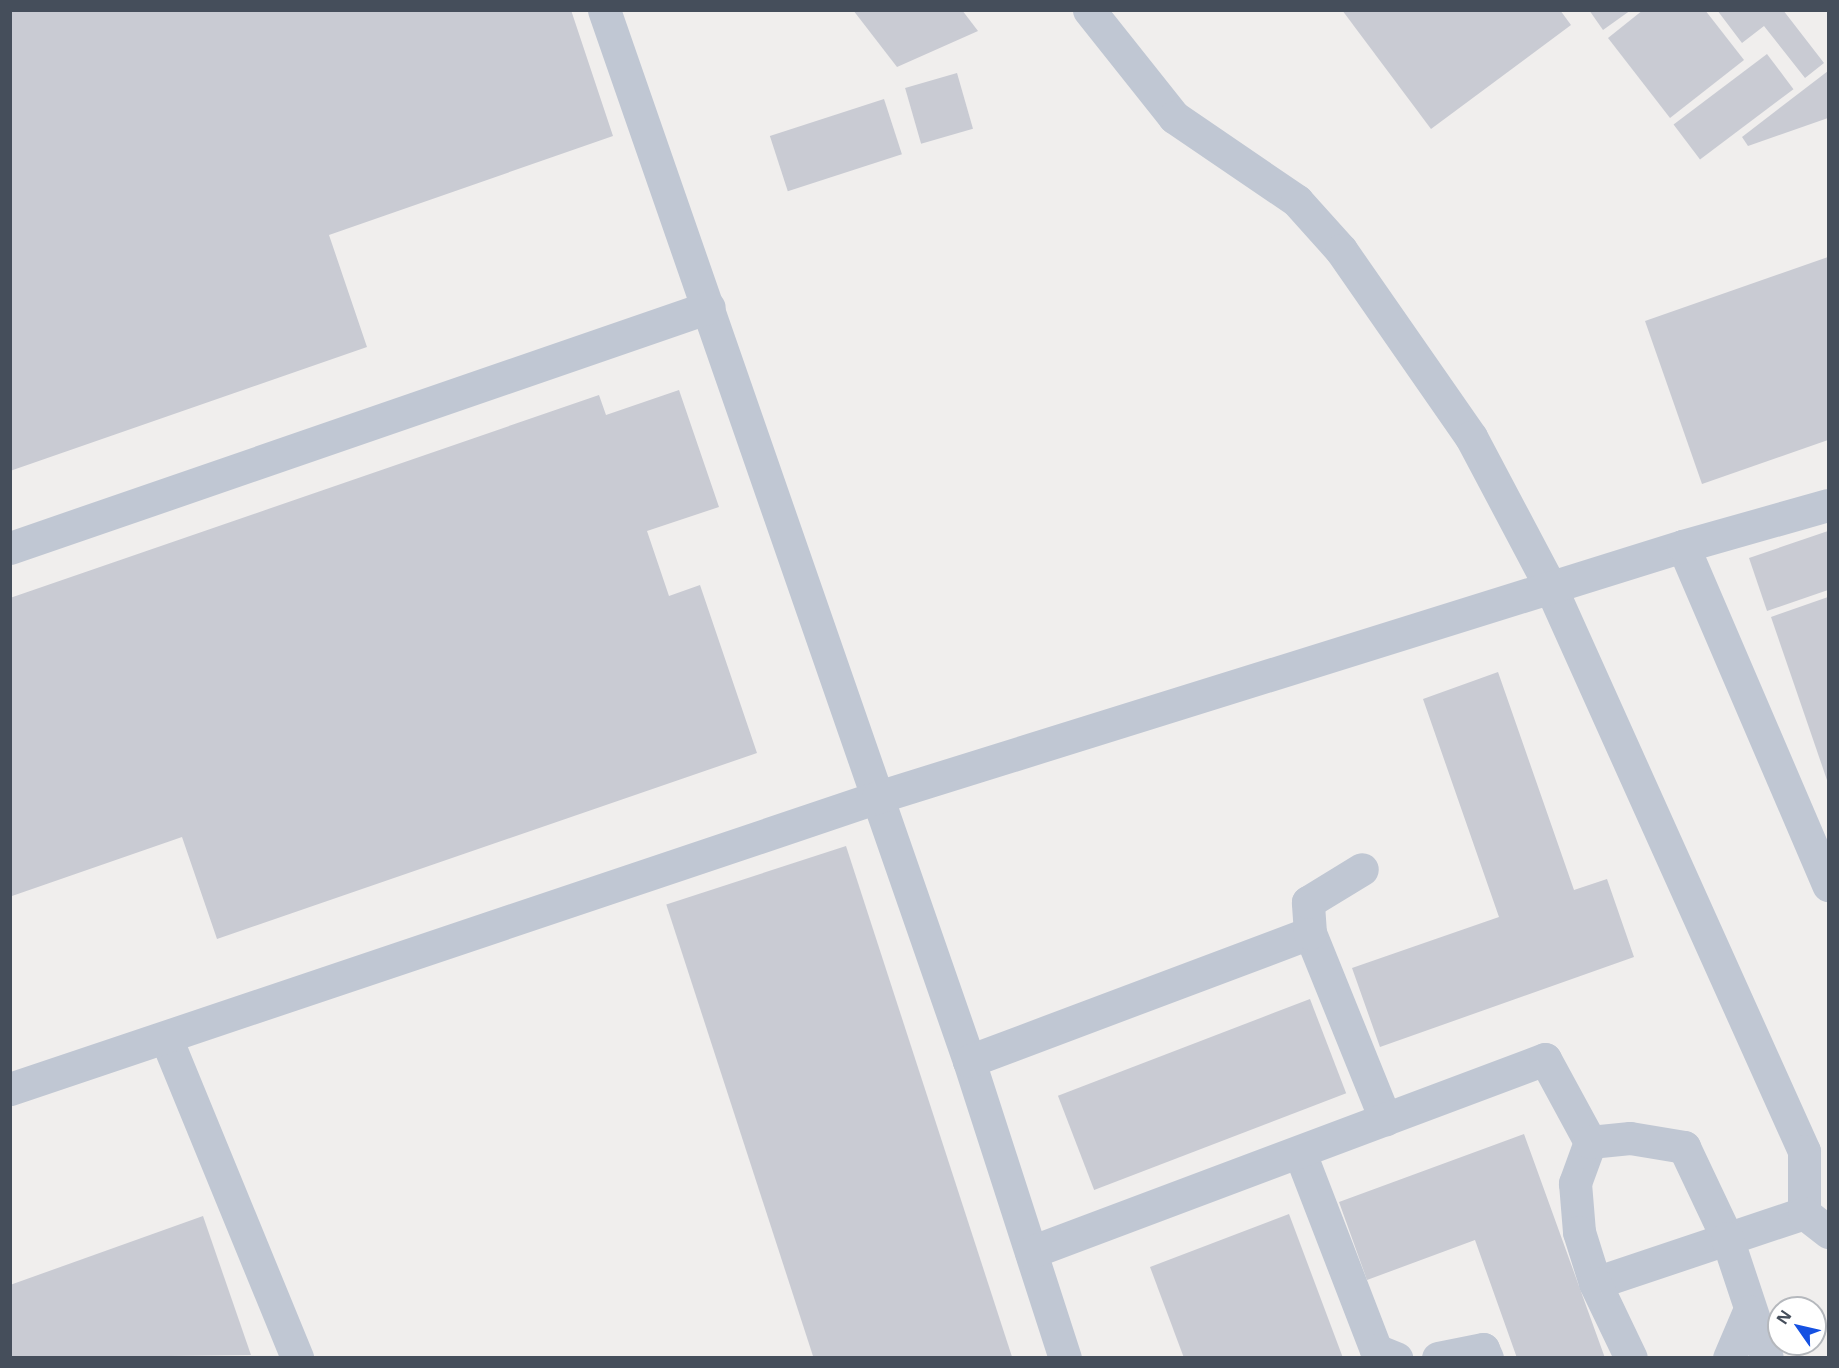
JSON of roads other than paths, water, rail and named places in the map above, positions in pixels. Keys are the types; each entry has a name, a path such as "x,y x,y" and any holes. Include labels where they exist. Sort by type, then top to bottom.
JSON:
{"lane":[{"path":"604,10 969,1061 1065,1358"},
{"path":"1089,10 1174,117 1297,201 1341,250 1471,437 1551,588 1804,1151 1816,1223 1727,1238 1595,1283"},
{"path":"10,548 709,307"},
{"path":"10,1089 878,797 1683,546 1828,505"},
{"path":"1683,546 1828,885"},
{"path":"1362,869 1308,902 1310,933 1385,1119"},
{"path":"969,1061 1310,933"},
{"path":"166,1038 297,1358"},
{"path":"1031,1252 1300,1153 1545,1059 1590,1142 1575,1183 1579,1232 1595,1283 1631,1358"},
{"path":"1590,1142 1630,1138 1684,1147 1727,1238 1749,1311 1767,1358"},
{"path":"1300,1153 1376,1350 1396,1358"},
{"path":"1729,1358 1749,1311"},
{"path":"1438,1358 1483,1349 1487,1358"}]}
